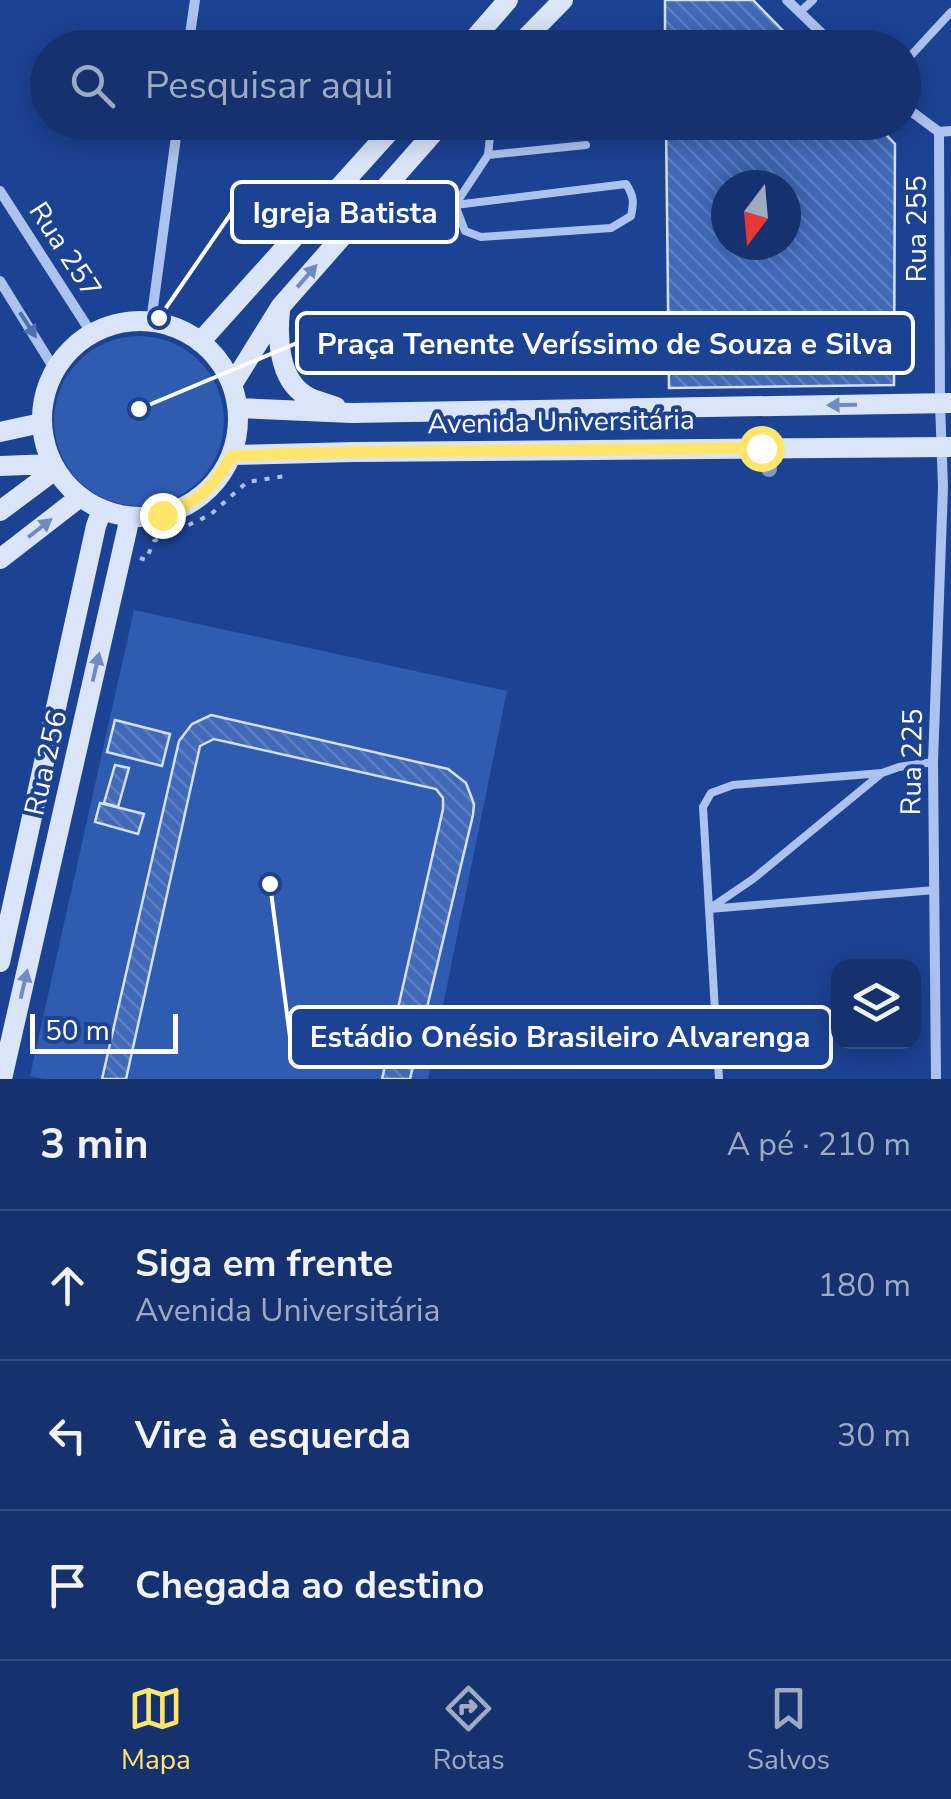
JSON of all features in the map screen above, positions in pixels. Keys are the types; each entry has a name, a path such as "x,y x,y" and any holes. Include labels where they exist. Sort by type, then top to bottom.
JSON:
{"main road":[{"path":"482,30 508,0"},
{"path":"534,30 564,0"},
{"path":"200,342 382,140"},
{"path":"232,385 281,306 426,140"},
{"path":"281,306 277,333 292,382 305,395 352,413"},
{"path":"151,322 176,328 212,352 232,385 238,408 238,432 232,456 215,482 191,503 162,515 130,517 102,510 80,497 54,467 44,444 41,423 44,395 54,370 71,349 92,334 110,325 151,322"},
{"name":"Avenida Universitária","path":"238,408 352,413 945,403"},
{"path":"0,432 41,423"},
{"name":"Avenida Universitária","path":"232,456 946,447"},
{"path":"0,466 54,467"},
{"path":"0,511 54,467"},
{"path":"0,559 80,497"},
{"name":"Rua 256","path":"0,962 102,510"},
{"name":"Rua 256","path":"3,1064 130,517"}],"street":[{"path":"191,30 195,0"},
{"path":"787,0 818,30"},
{"path":"921,117 945,132"},
{"name":"Rua 255","path":"945,132 946,447"},
{"path":"151,322 176,140"},
{"name":"Rua 257","path":"0,191 92,334"},
{"path":"0,282 54,370"},
{"name":"Rua 225","path":"936,1079 933,762 946,447"}],"lane":[{"path":"800,12 813,0"},
{"path":"921,45 951,12"},
{"path":"455,204 488,155 490,140"},
{"path":"488,155 586,144"},
{"path":"626,184 634,202 631,216 612,228 482,237 465,231 455,204 626,184"},
{"path":"719,1079 703,807 710,794 734,785 882,773 933,762"},
{"path":"710,909 882,773"},
{"path":"710,909 934,890"}],"path":[{"path":"122,551 146,560 154,542 210,515 247,482 286,476 290,454"}],"shaded area":[{"path":"139,336 172,342 199,361 218,388 224,421 218,454 199,481 172,500 139,506 106,500 79,481 60,454 54,421 60,388 79,361 106,342"},
{"path":"134,610 507,691 428,1079 30,1076"}],"building":[{"path":"665,0 753,0 782,30 665,30"},
{"path":"666,140 891,140 895,144 894,385 669,388"},
{"path":"211,715 448,769 466,783 474,804 473,815 410,1079 382,1079 443,798 436,789 214,739 200,746 126,1079 102,1079 179,741 192,724"},
{"path":"115,720 170,734 162,766 107,752"},
{"path":"115,765 129,768 118,807 104,803"},
{"path":"100,803 144,814 138,834 95,822"}],"place":[{"name":"Igreja Batista","path":"159,318"},
{"name":"Praça Tenente Veríssimo de Souza e Silva","path":"139,409"},
{"name":"Estádio Onésio Brasileiro Alvarenga","path":"270,884"}],"route":[{"path":"162,515 191,503 215,482 232,456 761,448"}]}
